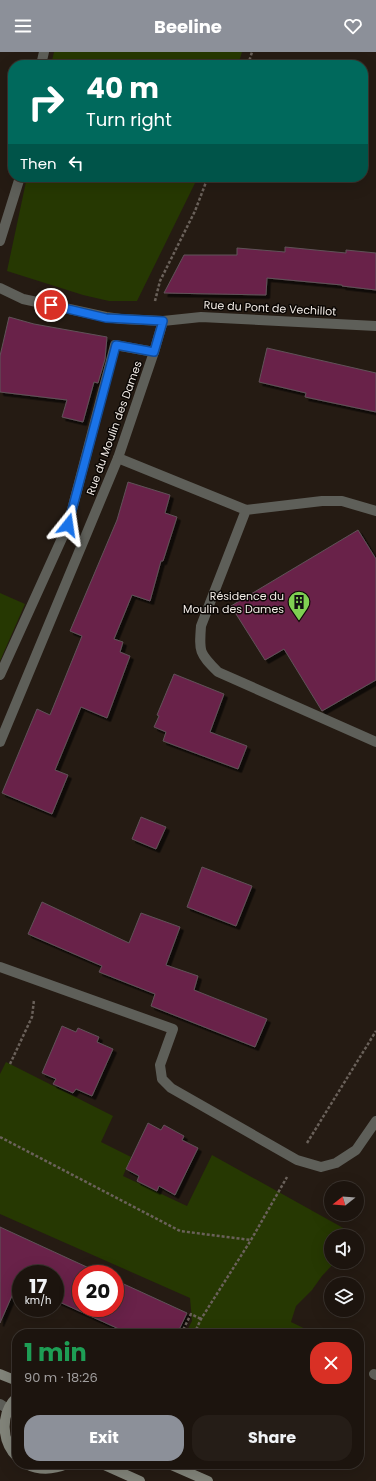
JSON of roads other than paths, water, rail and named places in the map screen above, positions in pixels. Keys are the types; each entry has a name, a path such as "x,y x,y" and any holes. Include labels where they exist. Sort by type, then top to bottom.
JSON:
{"main road":[{"path":"0,1374 12,1379"},
{"path":"9,1409 2,1428 12,1452"},
{"path":"113,1469 140,1481"},
{"path":"180,1469 208,1481"}],"street":[{"path":"0,242 18,182"},
{"name":"Rue du Pont de Vechillot","path":"0,288 23,299 106,318 163,321 201,317 376,326"},
{"name":"Rue du Moulin des Dames","path":"0,742 118,458 163,321"},
{"path":"0,675 68,525 116,345 154,352"},
{"path":"118,458 246,510 322,500 342,501 376,512"},
{"path":"246,510 202,626 200,646 204,658 218,672 376,742"},
{"path":"0,967 173,1029 160,1065 162,1078 171,1088 297,1160 321,1167 336,1163 356,1150 376,1121"}],"place":[{"name":"Résidence du Moulin des Dames","path":"299,622"}]}
